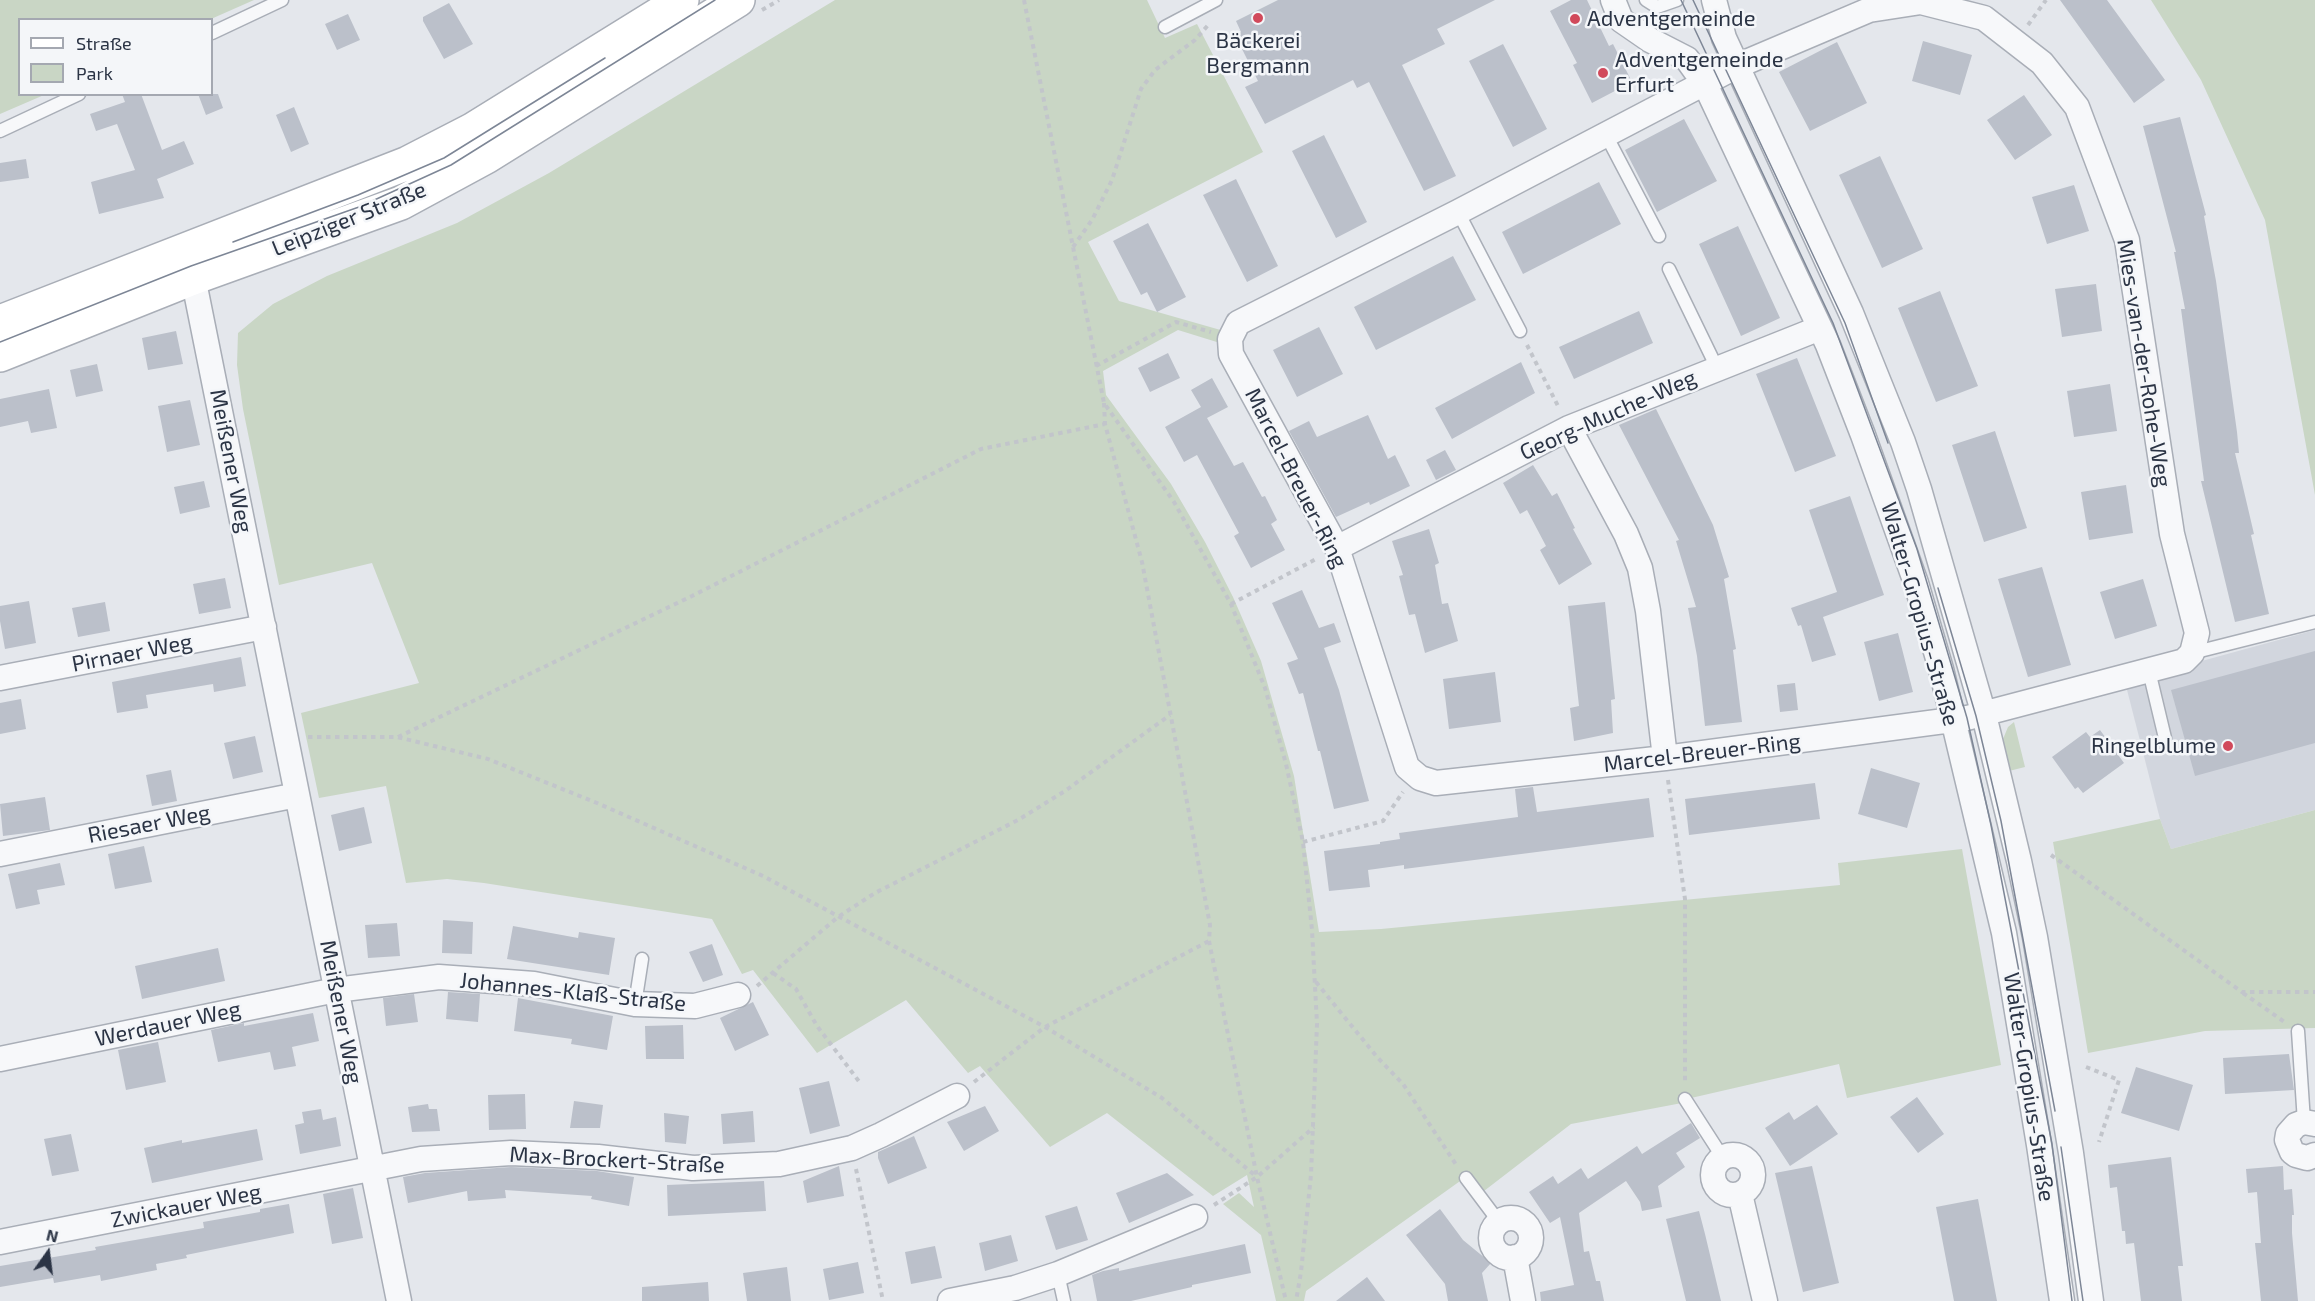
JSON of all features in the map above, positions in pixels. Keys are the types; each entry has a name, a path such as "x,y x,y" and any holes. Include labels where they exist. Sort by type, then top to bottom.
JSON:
{"main road":[{"name":"Leipziger Straße","path":"0,355 190,263 408,163 472,130 682,0"},
{"name":"Leipziger Straße","path":"0,322 190,263 400,203 486,157 738,0"}],"street":[{"name":"Walter-Gropius-Straße","path":"1613,0 1621,20 1650,40 1687,59 1705,84 1820,328 1863,435 1916,583 1941,669 1968,718 2019,861 2035,936 2071,1153 2091,1301"},
{"name":"Walter-Gropius-Straße","path":"1714,0 1724,38 1851,314 1903,442 1919,489 1968,718 2039,1145 2062,1301"},
{"name":"Mies-van-der-Rohe-Weg","path":"1737,66 1869,10 1921,2 1984,18 2042,63 2077,106 2127,240 2172,534 2197,633 2192,653"},
{"name":"Marcel-Breuer-Ring","path":"1737,66 1458,212 1238,323 1230,339 1232,354 1337,548 1407,767 1420,778 1436,783 1665,758 1968,718"},
{"name":"Meißener Weg","path":"190,263 266,636 283,663 292,702 285,730 399,1301"},
{"name":"Georg-Muche-Weg","path":"1337,548 1569,428 1820,328"},
{"path":"1569,428 1626,534 1640,568 1648,611 1665,758"},
{"name":"Pirnaer Weg","path":"0,678 266,636"},
{"path":"1968,718 2184,661 2192,653"},
{"name":"Riesaer Weg","path":"0,854 297,795"},
{"name":"Johannes-Klaß-Straße","path":"336,990 439,977 534,984 635,1004 696,1006 738,995"},
{"name":"Werdauer Weg","path":"0,1059 336,990"},
{"name":"Max-Brockert-Straße","path":"372,1169 421,1159 511,1153 598,1157 693,1168 779,1164 852,1148 957,1096"},
{"path":"2310,1123 2296,1125 2291,1129 2288,1134 2289,1147 2292,1152 2302,1158 2314,1161"},
{"path":"1723,1158 1714,1169 1715,1184 1726,1194 1740,1194 1765,1301"},
{"name":"Zwickauer Weg","path":"0,1242 372,1169"},
{"path":"950,1301 1015,1288 1058,1274 1195,1217"},
{"path":"1499,1222 1492,1230 1492,1243 1498,1253 1515,1257 1523,1301"}],"lane":[{"path":"213,33 282,0"},
{"path":"1165,27 1216,0"},
{"path":"1646,0 1657,7 1677,0"},
{"path":"0,131 75,96"},
{"path":"1606,135 1659,236"},
{"path":"1458,212 1520,331"},
{"path":"1669,269 1717,368"},
{"path":"2192,653 2315,622"},
{"path":"2149,671 2165,738"},
{"path":"635,1004 642,959"},
{"path":"2298,1031 2310,1123"},
{"path":"1685,1099 1723,1158"},
{"path":"1466,1178 1499,1222"},
{"path":"1058,1274 1064,1301"}],"path":[{"path":"1024,0 1104,403 1105,424 1142,562 1210,925 1209,941 1257,1177 1286,1301"},
{"path":"2015,42 2046,0"},
{"path":"1072,248 1092,220 1112,180 1141,89 1155,70 1195,40 1210,23"},
{"path":"1096,366 1176,321 1187,325"},
{"path":"1520,331 1569,428"},
{"path":"1104,403 1174,502 1231,604 1265,688 1287,764 1303,842 1316,982 1317,1024 1314,1126 1306,1226 1296,1301"},
{"path":"397,737 693,596 981,449 1105,424"},
{"path":"1231,604 1337,548"},
{"path":"738,995 756,987 838,917 875,893 1018,820 1065,791 1170,715"},
{"path":"285,730 397,737 488,759 763,876 1045,1027 1162,1098 1257,1177"},
{"path":"1665,758 1685,899 1685,1099"},
{"path":"1303,842 1383,821 1415,774"},
{"path":"2051,855 2298,1031"},
{"path":"957,1096 1045,1027 1209,941"},
{"path":"773,973 796,989 817,1026 861,1084"},
{"path":"1316,982 1377,1057 1403,1084 1466,1178"},
{"path":"2242,992 2315,992"},
{"path":"2086,1067 2119,1080 2099,1142"},
{"path":"1195,1217 1257,1177 1314,1126"},
{"path":"852,1148 883,1301"}],"shaded area":[{"name":"Ringelblume","path":"2315,630 2315,810 2171,849 2160,819 2125,682"}],"green space":[{"path":"0,0 254,0 213,18 18,18 18,96 42,96 0,114"},
{"path":"835,0 1147,0 1165,38 1197,24 1263,152 1088,242 1119,301 1224,331 1220,343 1178,330 1103,371 1106,395 1171,484 1205,542 1233,597 1261,661 1294,776 1319,932 1381,929 1840,885 1838,863 1962,849 2001,1065 1847,1098 1839,1064 1691,1098 1682,1103 1571,1124 1484,1191 1470,1174 1306,1291 1304,1301 1276,1301 1261,1235 1223,1204 1239,1193 1254,1207 1247,1175 1213,1196 1107,1113 1050,1147 980,1066 968,1073 906,1000 817,1053 753,970 742,974 712,919 484,883 447,879 406,883 386,786 319,798 301,713 419,683 372,563 279,585 243,409 237,365 238,333 273,304 327,276 457,223 549,173"},
{"path":"2151,0 2315,0 2315,495 2265,220 2201,80"},
{"path":"2014,722 2025,767 2009,771 2003,739 2008,727"},
{"path":"2315,810 2315,1028 2205,1031 2088,1053 2053,842 2160,819 2171,849"}],"building":[{"path":"1278,0 1495,0 1437,29 1445,44 1402,65 1456,176 1424,191 1369,82 1357,88 1353,80 1265,124 1245,87 1258,81 1235,35 1241,32 1236,21"},
{"path":"1571,0 1587,0 1609,46 1613,44 1632,82 1592,103 1573,65 1577,63 1550,11"},
{"path":"2060,0 2107,0 2165,80 2134,103"},
{"path":"449,3 473,44 444,59 423,17"},
{"path":"348,14 360,40 337,50 325,24"},
{"path":"1923,41 1972,55 1960,95 1912,81"},
{"path":"1837,42 1867,103 1810,131 1779,72"},
{"path":"1503,44 1547,129 1513,147 1469,61"},
{"path":"218,94 223,108 206,115 199,96"},
{"path":"2024,95 2052,135 2015,160 1987,120"},
{"path":"123,96 142,96 162,150 184,141 194,164 157,179 164,198 99,214 91,182 135,170 117,124 96,131 90,114 125,102"},
{"path":"294,107 309,144 291,152 276,115"},
{"path":"2180,117 2206,215 2204,216 2216,281 2237,432 2239,453 2235,453 2254,534 2251,535 2269,614 2235,622 2201,481 2204,481 2181,309 2185,309 2174,252 2176,252 2143,126"},
{"path":"1684,119 1717,181 1657,212 1625,150"},
{"path":"1324,135 1367,222 1336,238 1292,151"},
{"path":"1880,156 1923,249 1882,268 1839,175"},
{"path":"26,159 29,178 0,182 0,163"},
{"path":"1236,179 1278,266 1247,282 1203,195"},
{"path":"1599,182 1621,224 1523,274 1502,232"},
{"path":"2074,185 2089,231 2047,244 2032,197"},
{"path":"1148,223 1186,297 1157,312 1147,292 1141,295 1113,241"},
{"path":"1738,226 1780,318 1741,336 1699,244"},
{"path":"1453,256 1476,300 1376,350 1354,307"},
{"path":"2096,284 2102,331 2062,337 2055,289"},
{"path":"1940,291 1978,386 1936,402 1898,308"},
{"path":"1639,311 1653,343 1574,379 1559,347"},
{"path":"1319,327 1343,374 1297,397 1273,350"},
{"path":"176,331 183,364 148,370 142,338"},
{"path":"1168,353 1180,378 1150,392 1138,368"},
{"path":"1797,358 1836,456 1795,472 1756,374"},
{"path":"1521,362 1535,393 1452,439 1435,408"},
{"path":"97,364 103,391 76,397 70,370"},
{"path":"1212,378 1228,407 1207,418 1234,466 1243,462 1262,497 1265,496 1277,520 1271,524 1285,550 1251,568 1234,536 1239,533 1197,455 1184,462 1165,427 1201,407 1191,390"},
{"path":"2110,384 2117,431 2074,437 2067,391"},
{"path":"49,389 57,428 31,433 28,421 0,427 0,399"},
{"path":"190,400 200,445 167,452 158,406"},
{"path":"1656,409 1713,525 1729,577 1724,579 1736,649 1733,650 1742,722 1705,726 1697,656 1688,608 1696,607 1676,541 1679,540 1619,425"},
{"path":"1368,415 1388,459 1395,455 1410,486 1370,505 1369,502 1336,517 1289,431 1309,421 1317,437"},
{"path":"1995,431 2027,528 1984,542 1952,445"},
{"path":"1445,450 1456,470 1436,480 1426,460"},
{"path":"1533,465 1552,496 1557,493 1592,564 1559,585 1540,550 1546,546 1527,510 1520,514 1503,483"},
{"path":"204,481 210,507 180,514 174,487"},
{"path":"2126,485 2133,533 2089,540 2081,492"},
{"path":"1850,496 1884,595 1823,617 1836,655 1812,662 1801,625 1798,626 1791,608 1837,592 1809,510"},
{"path":"1429,529 1439,563 1435,565 1442,604 1448,603 1458,641 1425,653 1415,614 1409,615 1399,576 1403,575 1392,541"},
{"path":"2042,567 2071,665 2028,677 1998,579"},
{"path":"225,578 231,608 199,614 193,584"},
{"path":"2143,579 2157,626 2115,639 2100,592"},
{"path":"1302,590 1319,628 1334,623 1341,642 1324,648 1339,690 1369,801 1334,809 1303,693 1299,694 1287,663 1298,659 1272,603"},
{"path":"29,601 36,643 5,649 0,606"},
{"path":"105,602 110,631 78,637 72,608"},
{"path":"1605,602 1615,699 1611,700 1613,733 1574,741 1570,708 1579,706 1568,606"},
{"path":"1898,633 1913,692 1879,701 1864,642"},
{"path":"2315,651 2315,743 2195,776 2171,690"},
{"path":"241,657 246,686 214,692 213,684 146,695 148,708 117,713 112,682"},
{"path":"1495,672 1501,722 1449,729 1443,679"},
{"path":"1795,683 1798,710 1780,712 1777,685"},
{"path":"21,699 26,729 0,734 0,703"},
{"path":"2100,730 2124,763 2083,793 2078,787 2075,789 2052,757 2086,732 2090,737"},
{"path":"255,736 263,772 233,779 224,743"},
{"path":"1871,768 1920,783 1907,828 1858,814"},
{"path":"171,770 177,801 152,806 146,775"},
{"path":"1815,783 1820,819 1689,835 1685,799"},
{"path":"1533,787 1537,812 1649,798 1654,837 1404,869 1404,865 1368,870 1370,887 1329,891 1324,851 1380,844 1380,842 1400,839 1399,833 1518,817 1515,789"},
{"path":"45,797 50,830 3,836 0,804"},
{"path":"364,807 372,843 339,851 331,815"},
{"path":"144,846 152,882 115,889 108,854"},
{"path":"60,863 65,885 37,890 40,904 16,909 8,874"},
{"path":"443,920 473,922 472,954 442,953"},
{"path":"397,923 400,956 368,958 365,925"},
{"path":"513,926 578,938 579,932 615,938 609,975 507,959"},
{"path":"712,944 723,975 703,982 689,952"},
{"path":"218,948 225,981 142,999 135,966"},
{"path":"448,992 480,994 478,1022 446,1019"},
{"path":"414,994 418,1022 386,1026 383,998"},
{"path":"518,998 613,1016 607,1050 571,1044 572,1039 514,1031"},
{"path":"753,1002 769,1035 735,1051 720,1018"},
{"path":"313,1013 319,1041 292,1047 296,1066 274,1070 270,1052 218,1062 211,1030"},
{"path":"683,1025 684,1059 646,1059 645,1026"},
{"path":"158,1042 166,1082 126,1090 118,1050"},
{"path":"2289,1054 2294,1090 2225,1094 2223,1058"},
{"path":"2136,1067 2193,1085 2179,1131 2121,1113"},
{"path":"829,1081 840,1126 810,1134 799,1088"},
{"path":"525,1094 526,1129 489,1130 488,1095"},
{"path":"1917,1097 1944,1134 1918,1153 1890,1117"},
{"path":"574,1101 603,1105 600,1128 570,1128"},
{"path":"428,1104 429,1109 437,1109 440,1131 412,1132 408,1107"},
{"path":"1817,1105 1838,1134 1790,1166 1765,1128 1789,1112 1794,1120"},
{"path":"985,1106 999,1131 964,1151 947,1122"},
{"path":"321,1109 323,1120 336,1117 341,1146 300,1154 295,1125 304,1123 302,1112"},
{"path":"753,1111 755,1142 723,1144 721,1114"},
{"path":"664,1113 689,1116 686,1144 665,1142"},
{"path":"1691,1123 1700,1138 1676,1153 1685,1167 1658,1186 1662,1207 1642,1211 1640,1202 1626,1181 1579,1213 1584,1252 1589,1251 1596,1281 1600,1281 1604,1301 1541,1301 1540,1292 1574,1285 1560,1217 1550,1223 1529,1192 1553,1176 1558,1184 1581,1168 1588,1179 1637,1146 1642,1154"},
{"path":"257,1129 263,1160 152,1183 144,1148"},
{"path":"71,1134 79,1171 52,1176 44,1139"},
{"path":"914,1136 927,1168 888,1184 878,1152"},
{"path":"2171,1157 2183,1266 2178,1266 2182,1301 2141,1301 2134,1243 2126,1244 2125,1231 2122,1231 2117,1187 2110,1188 2108,1165"},
{"path":"839,1166 844,1196 807,1203 803,1181"},
{"path":"1812,1166 1839,1283 1803,1292 1775,1173"},
{"path":"2283,1166 2284,1190 2292,1189 2294,1215 2292,1215 2292,1233 2298,1301 2261,1301 2255,1243 2261,1243 2257,1192 2248,1193 2246,1169"},
{"path":"511,1167 597,1171 634,1177 629,1206 591,1199 592,1196 505,1190 506,1198 468,1201 467,1191 408,1203 403,1177 425,1173"},
{"path":"1167,1173 1194,1195 1129,1223 1116,1193"},
{"path":"764,1181 766,1211 668,1216 667,1185"},
{"path":"353,1188 363,1238 332,1244 323,1194"},
{"path":"1978,1199 1997,1301 1954,1301 1936,1207"},
{"path":"289,1204 294,1233 186,1255 187,1258 156,1264 157,1270 101,1281 100,1275 54,1283 53,1278 0,1287 0,1266 96,1250 95,1247 204,1228 203,1222 260,1212 260,1209"},
{"path":"1077,1206 1088,1240 1056,1250 1045,1216"},
{"path":"1440,1209 1463,1240 1491,1263 1482,1273 1488,1301 1448,1301 1445,1284 1406,1235"},
{"path":"1699,1211 1721,1301 1686,1301 1666,1219"},
{"path":"1011,1235 1018,1261 985,1271 979,1243"},
{"path":"1245,1244 1251,1273 1131,1301 1097,1301 1092,1275"},
{"path":"935,1246 942,1278 911,1284 905,1252"},
{"path":"858,1262 864,1293 829,1300 823,1269"},
{"path":"787,1267 791,1301 747,1301 743,1273"},
{"path":"1367,1277 1385,1301 1336,1301"},
{"path":"708,1282 709,1301 642,1301 642,1287"}],"tram line":[{"path":"0,342 191,266 359,207 451,165 715,0"},
{"path":"1681,0 1833,323 1917,549 1967,718 1991,825 2052,1144 2072,1301"},
{"path":"1693,0 1845,323 1888,443"},
{"path":"233,242 358,195 444,158 605,58"},
{"path":"1938,588 1976,716 2001,821 2055,1111"},
{"path":"2061,1147 2083,1301"}],"place":[{"name":"Bäckerei Bergmann","path":"1258,18"},
{"name":"Adventgemeinde","path":"1575,19"},
{"name":"Adventgemeinde Erfurt","path":"1603,73"},
{"name":"Ringelblume","path":"2228,746"}]}
